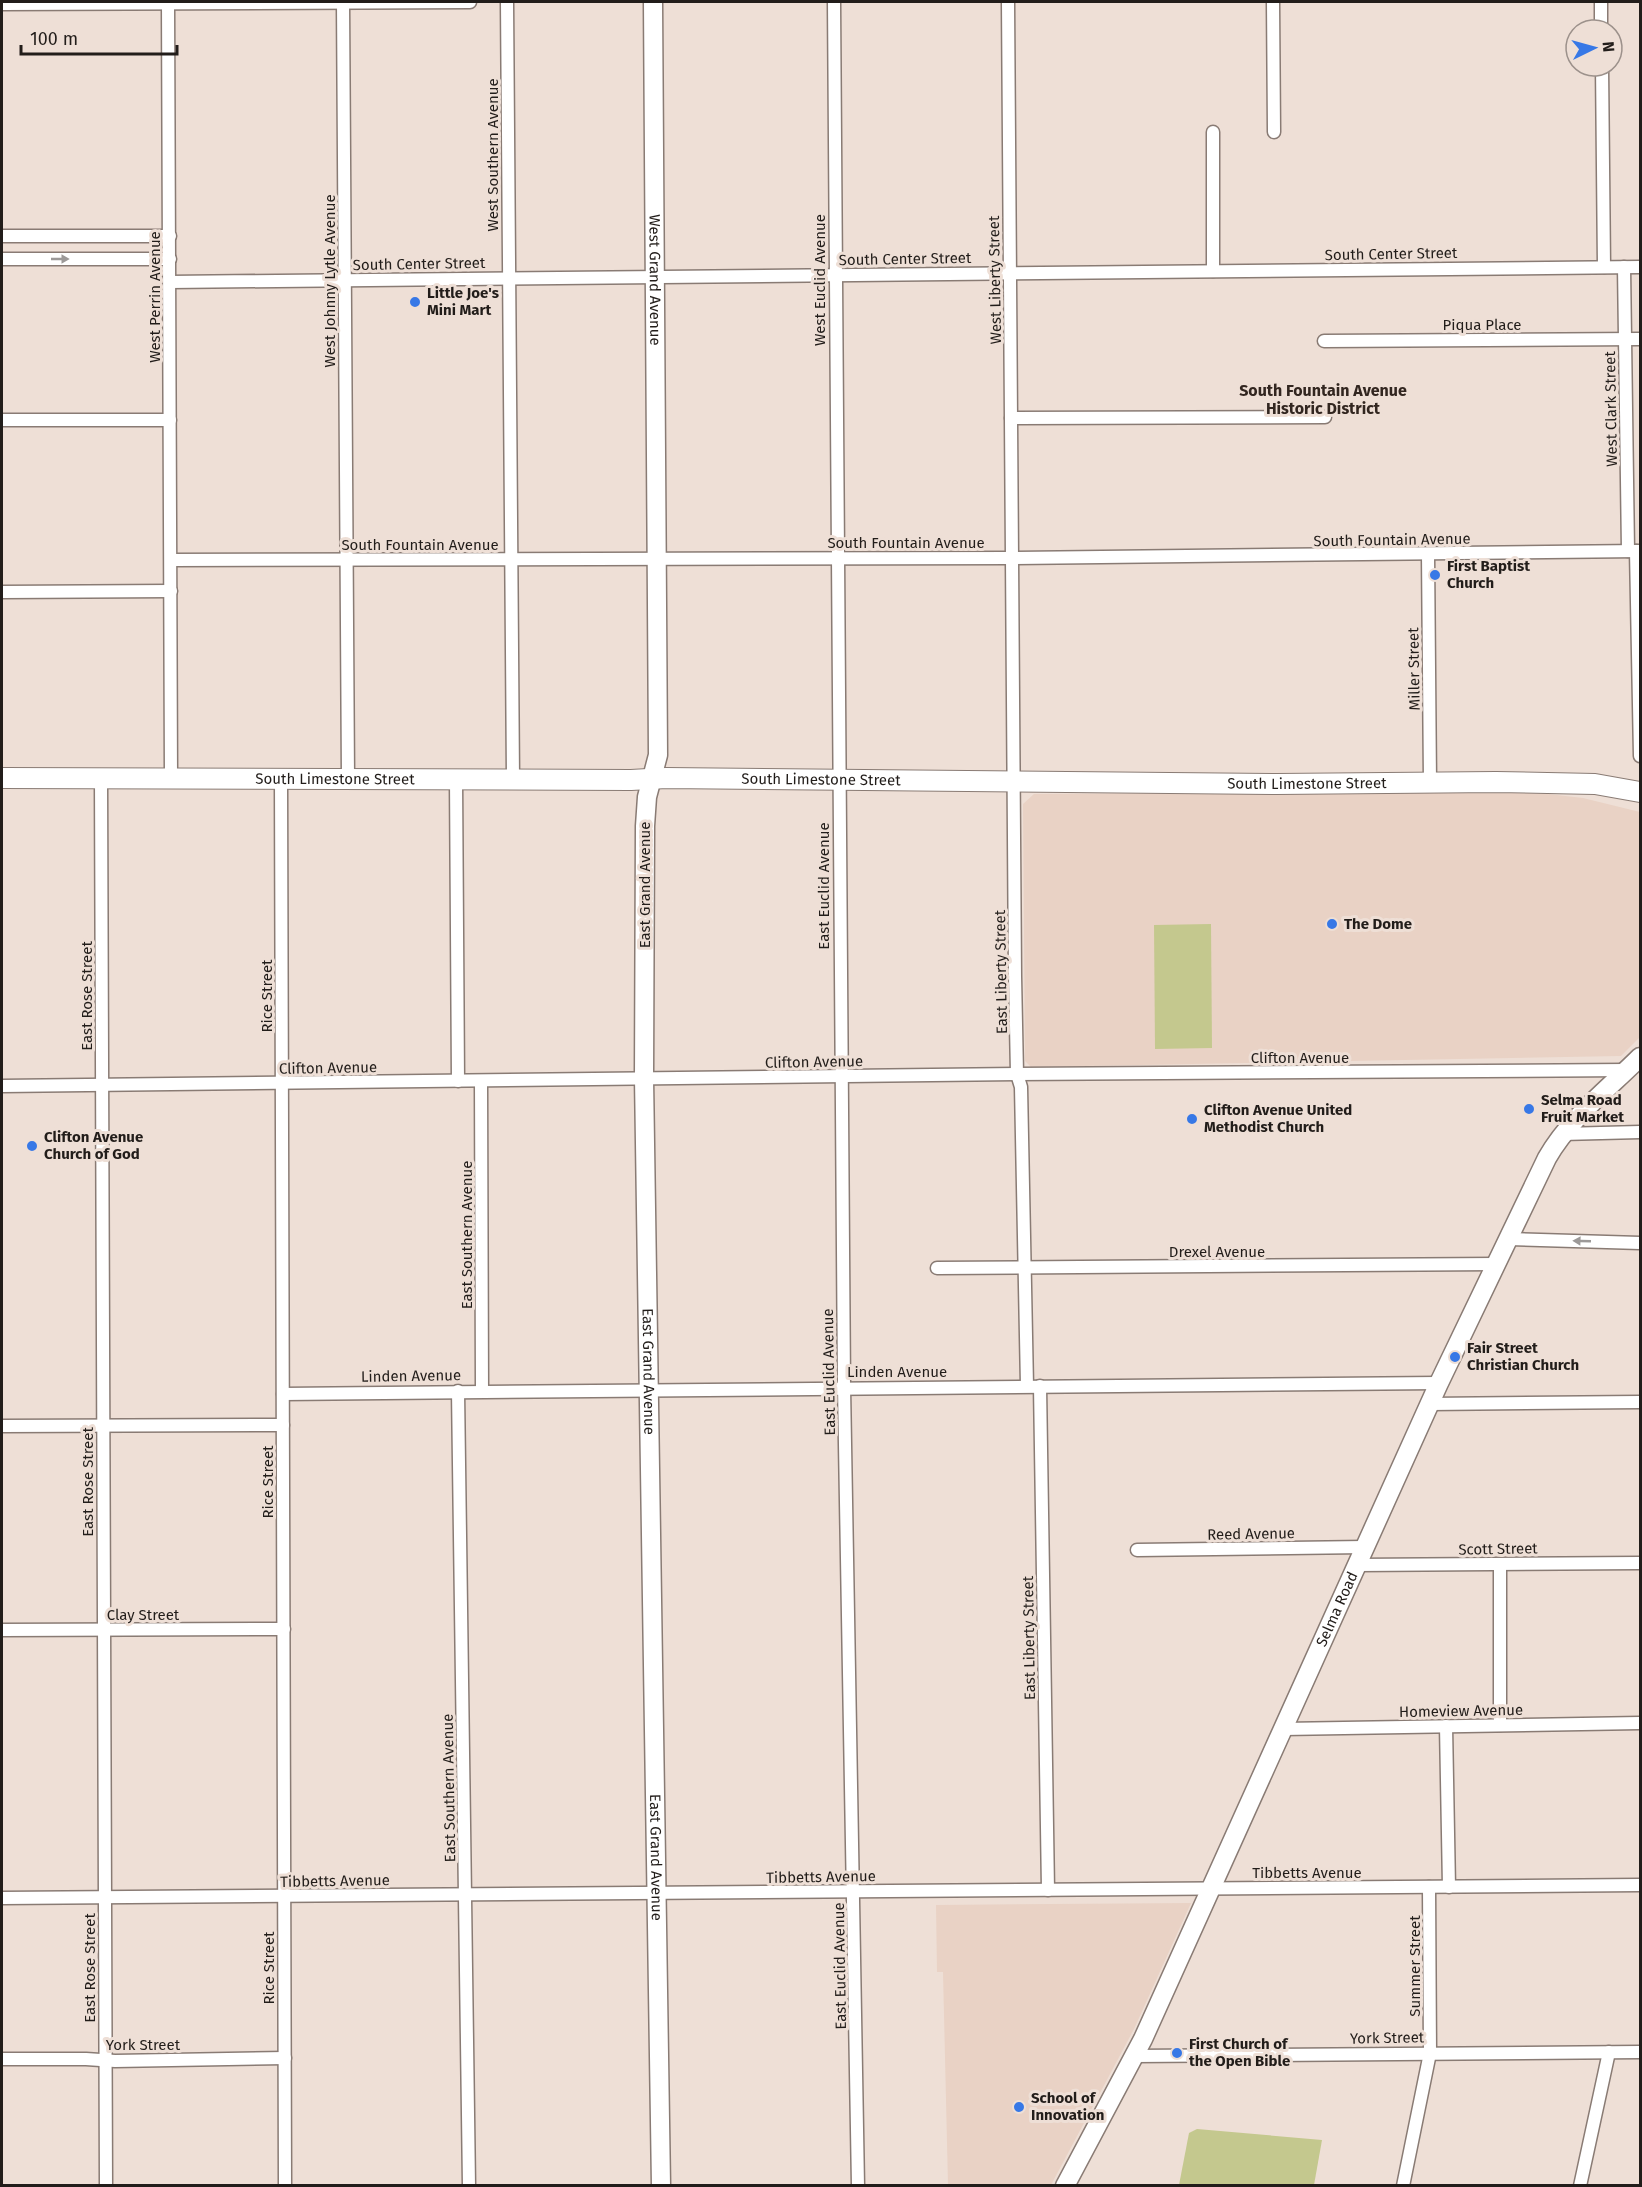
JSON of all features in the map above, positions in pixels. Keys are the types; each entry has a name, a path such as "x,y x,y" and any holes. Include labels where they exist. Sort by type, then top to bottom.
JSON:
{"main road":[{"name":"South Limestone Street","path":"2,778 651,779 1014,783 1496,782 1595,784 1641,792"}],"street":[{"name":"West Perrin Avenue","path":"168,2 171,779"},
{"name":"West Johnny Lytle Avenue","path":"343,2 348,779"},
{"path":"2,4 470,2"},
{"name":"West Southern Avenue","path":"507,2 511,560"},
{"name":"West Grand Avenue","path":"653,2 656,558"},
{"name":"West Euclid Avenue","path":"834,2 837,558"},
{"name":"West Liberty Street","path":"1008,2 1012,558"},
{"path":"1273,2 1274,132"},
{"path":"1601,2 1601,18"},
{"path":"1602,78 1604,267"},
{"path":"1213,132 1213,271"},
{"path":"2,236 170,236"},
{"path":"2,259 170,259"},
{"name":"West Clark Street","path":"1624,267 1641,756"},
{"name":"South Center Street","path":"170,282 1641,267"},
{"name":"Piqua Place","path":"1324,341 1641,339"},
{"path":"1011,418 1325,417"},
{"path":"2,420 170,420"},
{"name":"South Fountain Avenue","path":"171,560 1012,558 1635,551"},
{"name":"Miller Street","path":"1428,554 1430,783"},
{"name":"East Grand Avenue","path":"656,558 658,755 647,797 645,826 644,1078 661,2186"},
{"name":"East Euclid Avenue","path":"837,558 844,1387 858,2186"},
{"name":"East Liberty Street","path":"1012,558 1017,1074 1021,1087 1025,1268 1034,1386 1048,1890"},
{"path":"511,560 513,780"},
{"path":"2,592 171,591"},
{"name":"East Rose Street","path":"101,778 106,2186"},
{"name":"Rice Street","path":"281,779 285,2186"},
{"path":"456,779 458,1081"},
{"name":"Selma Road","path":"1065,2186 1134,2056 1429,1404 1547,1158 1562,1134 1641,1057"},
{"name":"Clifton Avenue","path":"2,1086 1017,1074 1627,1070"},
{"name":"East Southern Avenue","path":"481,1080 482,1390"},
{"path":"1562,1134 1641,1132"},
{"path":"1509,1239 1641,1243"},
{"name":"Drexel Avenue","path":"937,1268 1497,1264"},
{"name":"Linden Avenue","path":"283,1394 482,1390 1439,1383"},
{"name":"East Southern Avenue","path":"458,1391 469,2186"},
{"path":"1429,1404 1641,1402"},
{"path":"2,1426 283,1425"},
{"name":"Reed Avenue","path":"1137,1550 1365,1547"},
{"name":"Scott Street","path":"1357,1565 1641,1563"},
{"path":"1500,1564 1500,1725"},
{"name":"Clay Street","path":"2,1630 284,1629"},
{"name":"Homeview Avenue","path":"1283,1729 1641,1723"},
{"path":"1446,1726 1449,1887"},
{"name":"Tibbetts Avenue","path":"2,1898 1641,1885"},
{"name":"Summer Street","path":"1403,2186 1430,2053 1429,1887"},
{"path":"1580,2186 1609,2052"},
{"name":"York Street","path":"1134,2056 1641,2052"},
{"name":"York Street","path":"2,2060 285,2058"}],"shaded area":[{"name":"The Dome","path":"1495,791 1583,798 1640,812 1640,1037 1621,1056 1031,1067 1025,1061 1023,804 1034,794"},
{"name":"School of Innovation","path":"1191,1903 1134,2029 1051,2185 948,2185 943,1972 937,1972 936,1905"}],"green space":[{"path":"1211,924 1212,1048 1155,1049 1154,925"},
{"path":"1197,2129 1322,2140 1314,2185 1179,2185 1189,2133"}],"place":[{"name":"Little Joe's Mini Mart","path":"415,302"},
{"name":"First Baptist Church","path":"1435,575"},
{"name":"The Dome","path":"1332,924"},
{"name":"Selma Road Fruit Market","path":"1529,1109"},
{"name":"Clifton Avenue United Methodist Church","path":"1192,1119"},
{"name":"Clifton Avenue Church of God","path":"32,1146"},
{"name":"Fair Street Christian Church","path":"1455,1357"},
{"name":"First Church of the Open Bible","path":"1177,2053"},
{"name":"School of Innovation","path":"1019,2107"}],"district":[{"name":"South Fountain Avenue Historic District","path":"1323,399"}]}
